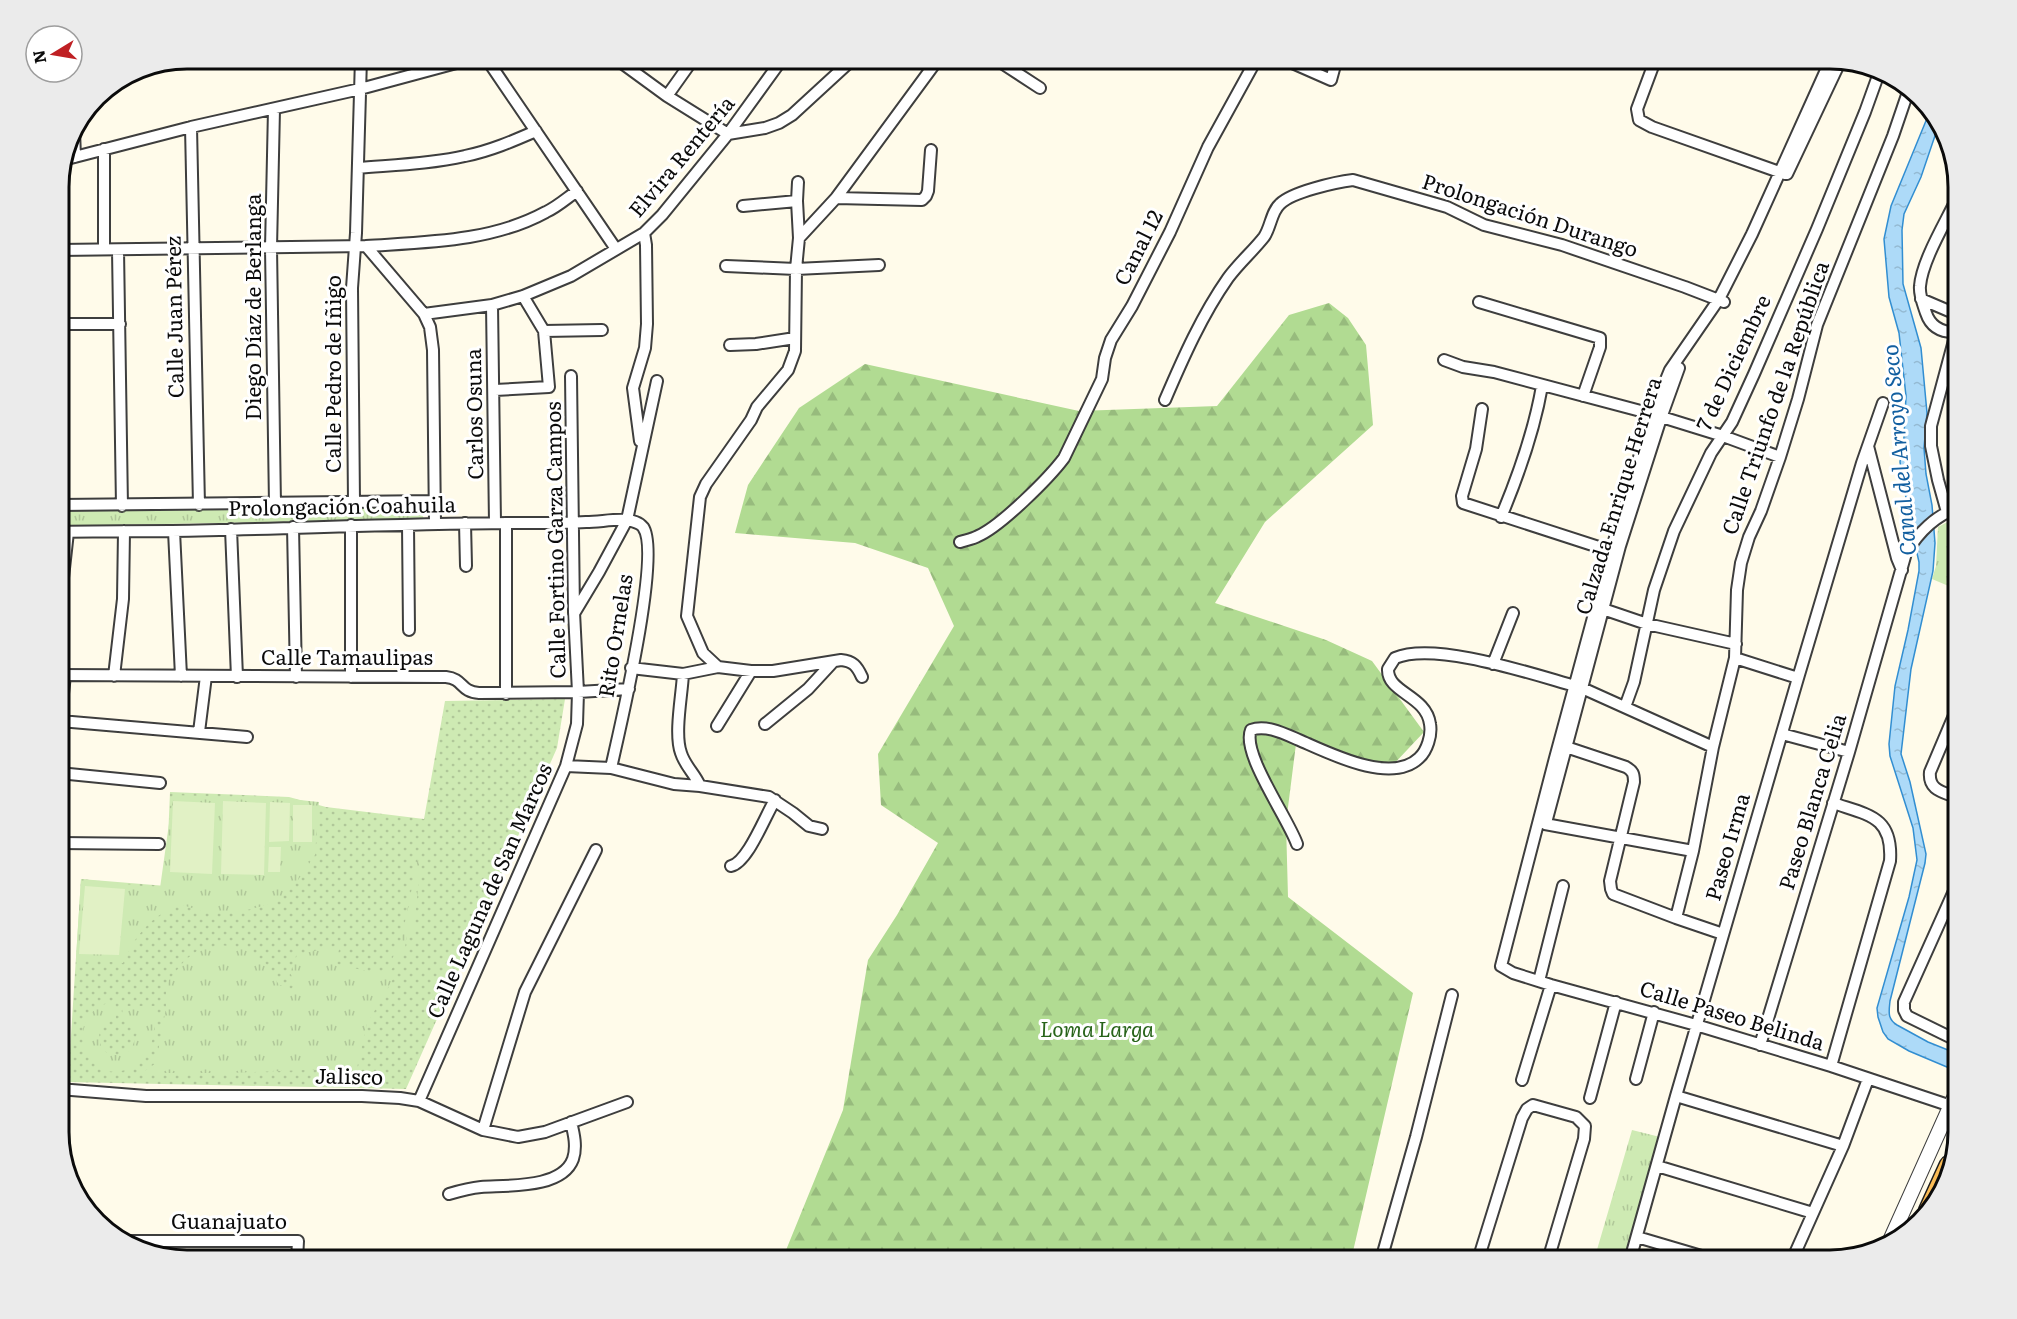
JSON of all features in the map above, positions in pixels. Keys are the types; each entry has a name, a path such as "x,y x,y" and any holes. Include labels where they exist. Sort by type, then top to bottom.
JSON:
{"street":[{"name":"Calle Pedro de Iñigo","path":"354,502 352,288 361,246 358,168 361,69"},
{"path":"75,152 75,157 434,69"},
{"path":"494,69 616,249"},
{"path":"630,69 728,135 779,123 792,115 842,69"},
{"path":"667,96 686,69"},
{"name":"Elvira Rentería","path":"424,314 492,305 523,296 571,276 644,233 663,215 728,135 775,69"},
{"path":"799,238 836,198 931,69"},
{"path":"1011,69 1040,88"},
{"name":"Canal 12","path":"960,542 978,536 997,523 1064,458 1102,379 1111,340 1132,306 1170,232 1208,147 1251,69"},
{"path":"1306,69 1331,80 1334,69"},
{"path":"1652,69 1636,109 1639,120 1652,127 1784,173"},
{"name":"Calzada Enrique Herrera","path":"1784,173 1827,69"},
{"name":"Calzada Enrique Herrera","path":"1504,968 1578,687 1670,370 1722,301 1752,234 1836,69"},
{"name":"7 de Diciembre","path":"1625,707 1634,682 1659,571 1674,531 1711,453 1723,436 1754,374 1866,112 1877,79"},
{"name":"Calle Triunfo de la República","path":"1676,918 1735,658 1737,590 1749,537 1761,512 1780,457 1817,325 1906,97"},
{"name":"Diego Díaz de Berlanga","path":"274,109 271,248 275,504"},
{"name":"Calle Juan Pérez","path":"191,128 199,505"},
{"path":"358,168 457,158 484,151 536,131"},
{"path":"104,149 104,249"},
{"path":"836,198 922,200 928,191 931,150"},
{"name":"Prolongación Durango","path":"1165,400 1182,361 1216,296 1237,266 1266,234 1280,204 1338,181 1353,180 1370,184 1447,207 1484,225 1562,246 1722,301"},
{"path":"718,667 703,653 687,616 700,497 706,484 751,420 757,406 788,370 795,351 796,269 799,238 798,183"},
{"path":"69,250 361,246 458,239 498,231 548,212 577,191"},
{"path":"743,206 797,201"},
{"path":"1948,218 1921,277 1921,299 1928,321 1936,328 1948,332"},
{"path":"641,447 633,388 645,348 647,324 644,233"},
{"path":"361,246 424,314 430,327 434,350 435,524"},
{"path":"118,249 122,506"},
{"path":"726,266 796,269 879,266"},
{"path":"495,390 549,387 544,331 523,296"},
{"path":"1921,299 1948,311"},
{"path":"1479,302 1600,338 1600,347 1583,396"},
{"name":"Carlos Osuna","path":"492,305 506,694"},
{"path":"69,324 120,324"},
{"path":"544,331 602,330"},
{"path":"730,345 795,338"},
{"path":"1444,360 1462,367 1485,370 1656,416 1723,436 1780,457"},
{"path":"1948,365 1931,426 1931,446 1943,514 1948,512"},
{"path":"574,612 627,520 657,381"},
{"name":"Calle Fortino Garza Campos","path":"572,382 574,612 578,692"},
{"path":"1502,517 1521,471 1542,386"},
{"name":"Paseo Irma","path":"1633,1250 1696,1025 1798,678 1868,445 1884,403"},
{"path":"1482,409 1476,449 1462,503 1611,551"},
{"name":"Calzada Enrique Herrera","path":"1601,608 1611,551 1656,416"},
{"path":"1868,445 1902,570"},
{"path":"69,505 435,501"},
{"name":"Paseo Blanca Celia","path":"1760,1045 1849,752 1906,553 1919,535 1943,514"},
{"name":"Prolongación Coahuila","path":"69,532 351,525 573,523 627,520"},
{"name":"Rito Ornelas","path":"611,768 629,688 643,609 647,543 645,530 636,522 627,520"},
{"path":"465,523 466,566"},
{"path":"351,525 351,677"},
{"path":"408,525 409,630"},
{"path":"293,527 296,677"},
{"path":"231,529 237,677"},
{"path":"114,676 123,599 124,531"},
{"path":"174,531 182,676"},
{"path":"1601,608 1647,624 1736,644"},
{"path":"1494,664 1513,613"},
{"path":"1297,844 1292,829 1256,765 1249,741 1251,730 1261,728 1281,732 1352,761 1381,769 1395,769 1417,761 1424,753 1430,725 1417,701 1395,686 1388,674 1388,669 1395,657 1410,653 1449,655 1494,664 1578,687 1713,747"},
{"path":"1735,658 1798,678"},
{"path":"631,668 683,674 718,667 751,671 773,670 841,660 850,661 857,667 862,677"},
{"path":"765,724 808,689 832,663"},
{"path":"717,726 751,671"},
{"path":"683,674 678,735 680,751 685,764 697,778 700,786"},
{"name":"Calle Tamaulipas","path":"69,675 446,677 456,680 468,692 506,694 629,688"},
{"path":"200,732 206,676"},
{"name":"Calzada Enrique Herrera","path":"1504,968 1566,747 1578,687"},
{"name":"Calle Laguna de San Marcos","path":"419,1101 566,766 576,724 578,692"},
{"path":"69,726 200,732 247,737"},
{"path":"1948,731 1929,779 1930,785 1948,794"},
{"path":"1782,734 1849,752"},
{"path":"1566,747 1626,767 1632,770 1634,775 1635,782 1610,881 1614,894 1723,934"},
{"path":"566,766 611,768 674,784 700,786 775,800 809,826 822,829"},
{"path":"69,774 160,783"},
{"path":"731,866 739,862 750,849 763,819 775,800"},
{"path":"1831,1066 1890,861 1892,846 1889,836 1878,821 1833,803"},
{"path":"1545,824 1693,851"},
{"path":"69,843 159,844"},
{"path":"483,1130 525,992 596,850"},
{"path":"1539,981 1563,886"},
{"path":"1948,906 1904,1002 1907,1016 1948,1036"},
{"name":"Calle Paseo Belinda","path":"1504,968 1551,985 1654,1012 1831,1066 1948,1105"},
{"path":"1522,1080 1551,985"},
{"path":"1384,1250 1416,1137 1452,995"},
{"path":"1590,1098 1616,1002"},
{"path":"1636,1079 1654,1012"},
{"path":"1796,1250 1843,1146 1868,1079"},
{"name":"Jalisco","path":"69,1090 146,1096 400,1098 419,1101 483,1130 518,1137 539,1134 627,1102"},
{"path":"1676,1096 1843,1146"},
{"path":"1481,1250 1522,1118 1527,1109 1533,1105 1576,1117 1585,1126 1584,1139 1551,1250"},
{"path":"1894,1231 1948,1113"},
{"path":"449,1194 469,1189 535,1183 556,1178 567,1169 572,1161 575,1141 571,1122"},
{"path":"1657,1166 1813,1213"},
{"path":"1637,1237 1681,1250"},
{"name":"Guanajuato","path":"142,1241 298,1241 298,1250"}],"green space":[{"name":"Loma Larga","path":"1329,303 1348,318 1366,345 1373,425 1265,522 1215,603 1326,640 1372,661 1424,732 1391,767 1296,744 1286,823 1288,897 1413,993 1353,1250 786,1250 843,1110 868,960 938,843 881,805 878,754 954,626 928,568 855,543 735,533 748,485 799,408 865,364 1079,411 1217,406 1289,315"},
{"path":"69,505 418,505 424,519 69,526"},
{"path":"1948,522 1948,586 1932,579 1936,566 1938,527"},
{"path":"565,699 557,748 406,1089 69,1082 81,879 166,886 170,792 289,797 326,807 424,819 445,701"},
{"path":"173,795 319,802 315,855 298,880 280,898 267,905 239,912 208,913 179,904 160,914 145,928 127,953 123,963 76,959 81,879 160,888"},
{"path":"173,801 215,803 212,874 170,872"},
{"path":"223,801 266,803 264,875 221,874"},
{"path":"270,802 290,803 289,841 269,842"},
{"path":"293,805 312,805 312,842 293,842"},
{"path":"269,847 281,847 280,872 268,872"},
{"path":"418,858 420,871 413,934 407,934 404,954 390,971 393,979 367,1024 357,1068 229,1073 142,1073 156,1063 169,980 185,960 197,951 220,945 244,948 266,964 279,985 286,985 291,989 296,984 290,973 297,955 340,945 336,964 384,975 401,941"},
{"path":"85,886 125,889 119,955 79,954"},
{"path":"115,1001 116,1019 101,1025 99,1035 103,1049 117,1055 131,1050 137,1034 129,1020 123,1019 122,1006 158,1006 153,1037 146,1055 128,1069 112,1072 99,1068 89,1058 84,1046 83,1032 87,1019 98,1008"},
{"path":"1632,1130 1660,1137 1627,1250 1597,1250"}],"water":[{"path":"1927,119 1936,134 1921,177 1904,214 1903,284 1921,348 1927,413 1924,448 1935,543 1933,571 1911,669 1901,754 1910,782 1926,854 1889,1011 1890,1017 1897,1025 1948,1050 1948,1067 1909,1051 1888,1039 1883,1032 1877,1008 1909,897 1917,860 1913,828 1890,756 1889,744 1895,686 1919,571 1900,462 1906,396 1899,333 1889,297 1884,239 1891,206"}],"water label":[{"name":"Canal del Arroyo Seco","path":"1899,450"}]}
